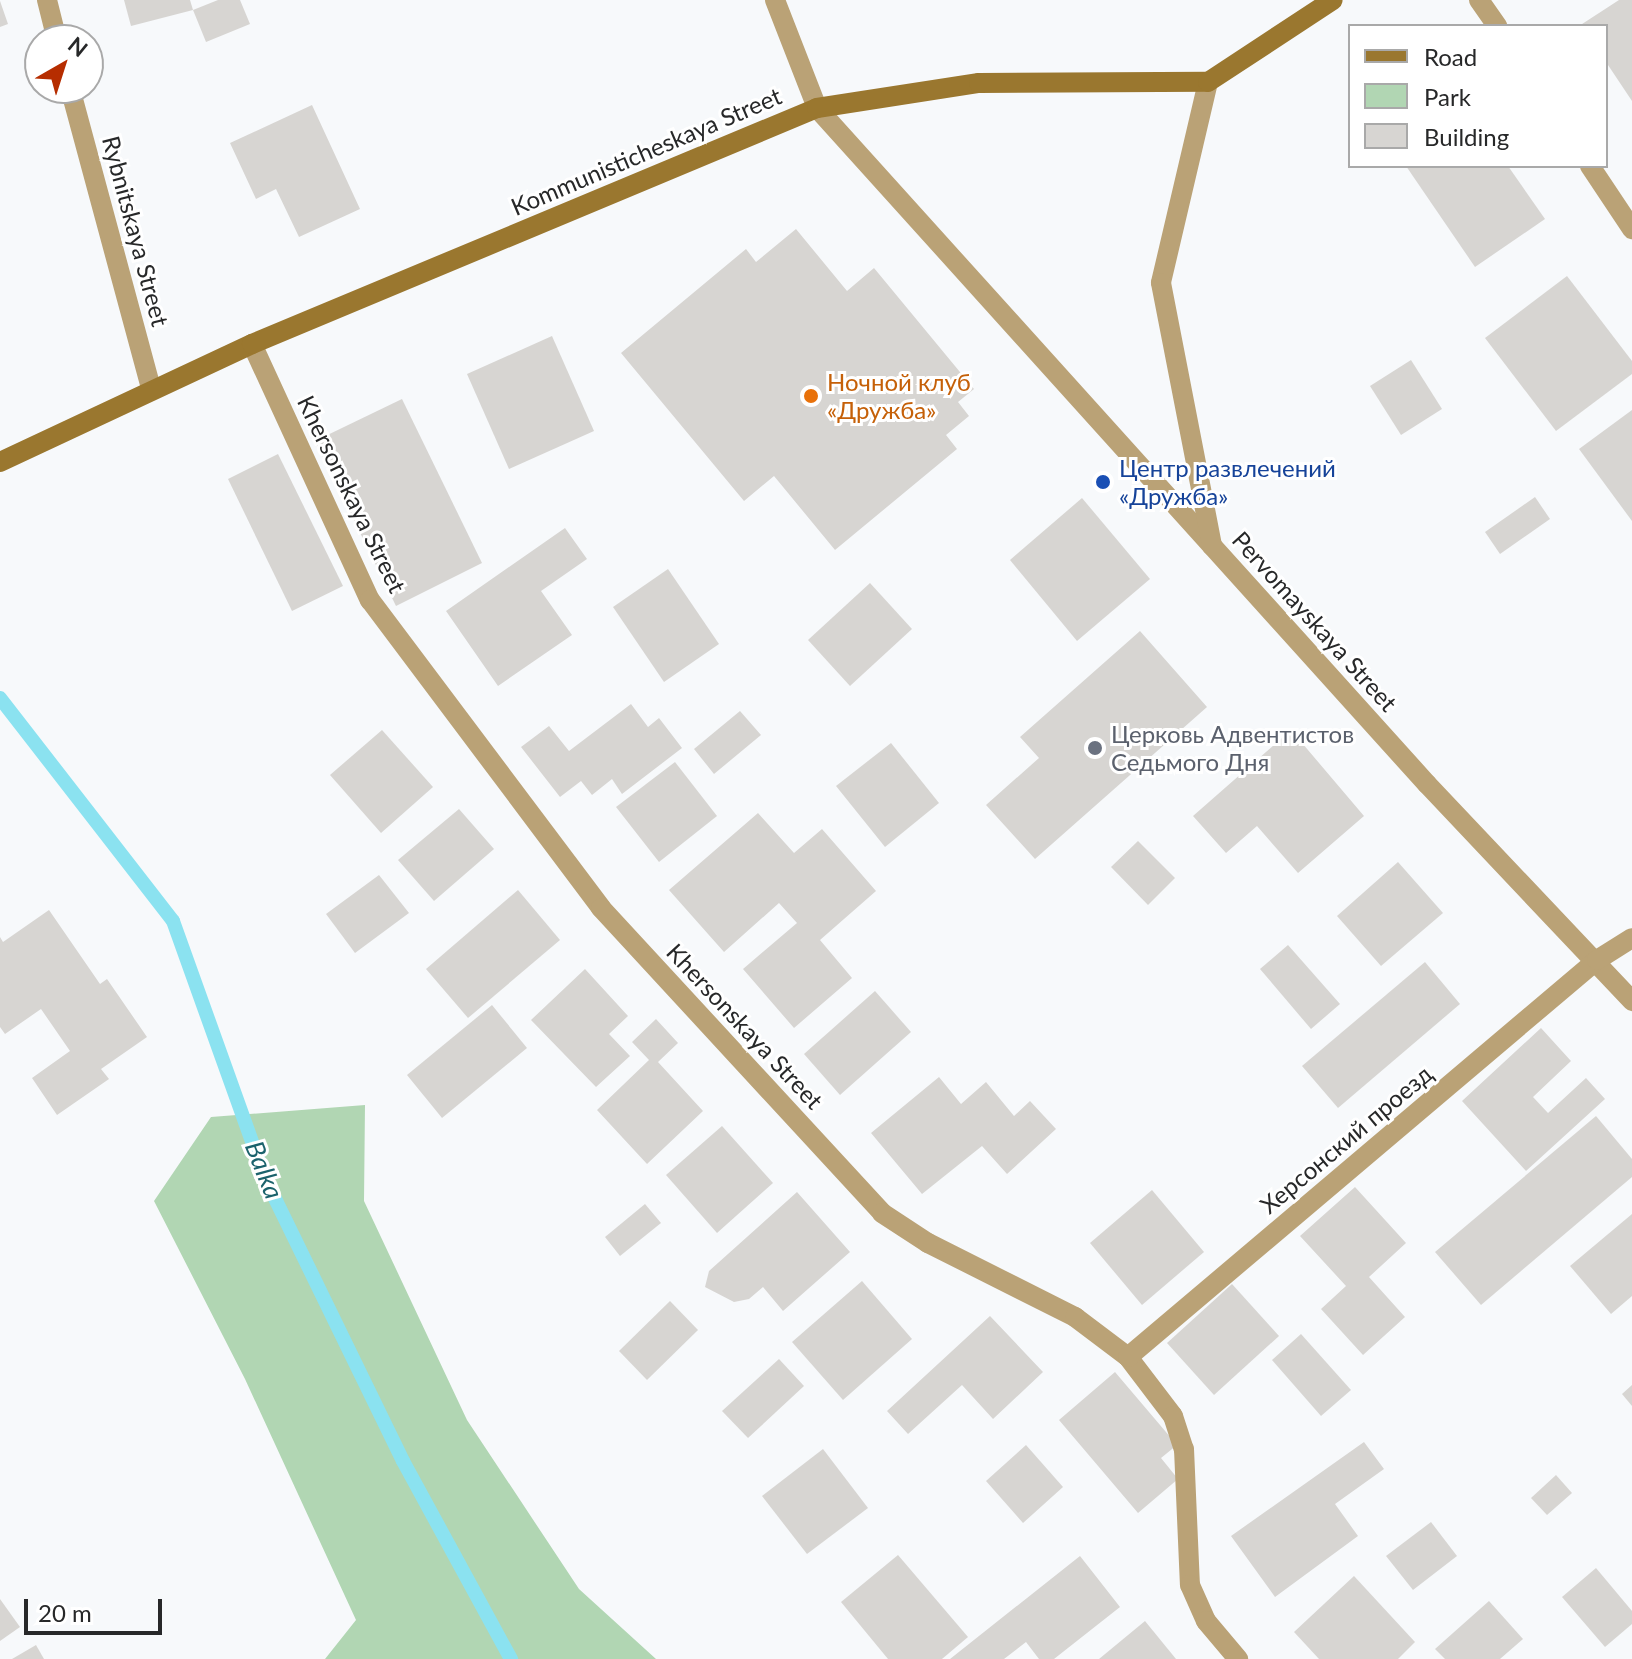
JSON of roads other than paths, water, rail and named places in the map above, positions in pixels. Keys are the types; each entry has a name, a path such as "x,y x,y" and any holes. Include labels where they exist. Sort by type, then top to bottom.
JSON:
{"main road":[{"path":"1208,82 1333,0"},
{"name":"Kommunisticheskaya Street","path":"0,462 151,388 252,344 817,108 979,83 1208,82"}],"street":[{"path":"47,0 53,24"},
{"name":"Pervomayskaya Street","path":"775,0 817,108 1212,546 1632,1001"},
{"path":"1479,0 1496,24"},
{"path":"1208,82 1161,283 1212,546"},
{"name":"Rybnitskaya Street","path":"74,104 151,388"},
{"path":"1591,168 1632,229"},
{"name":"Khersonskaya Street","path":"252,344 370,600 601,908 882,1213 928,1243 1075,1317 1128,1357 1173,1416 1184,1449 1190,1585 1206,1621 1238,1659"},
{"name":"Херсонский проезд","path":"1128,1357 1597,960 1632,938"}],"waterway":[{"name":"Balka","path":"0,698 173,921 265,1178 403,1461 511,1659"}],"place":[{"name":"Ночной клуб «Дружба»","path":"811,396"},
{"name":"Центр развлечений «Дружба»","path":"1103,482"},
{"name":"Церковь Адвентистов Седьмого Дня","path":"1095,748"}]}
